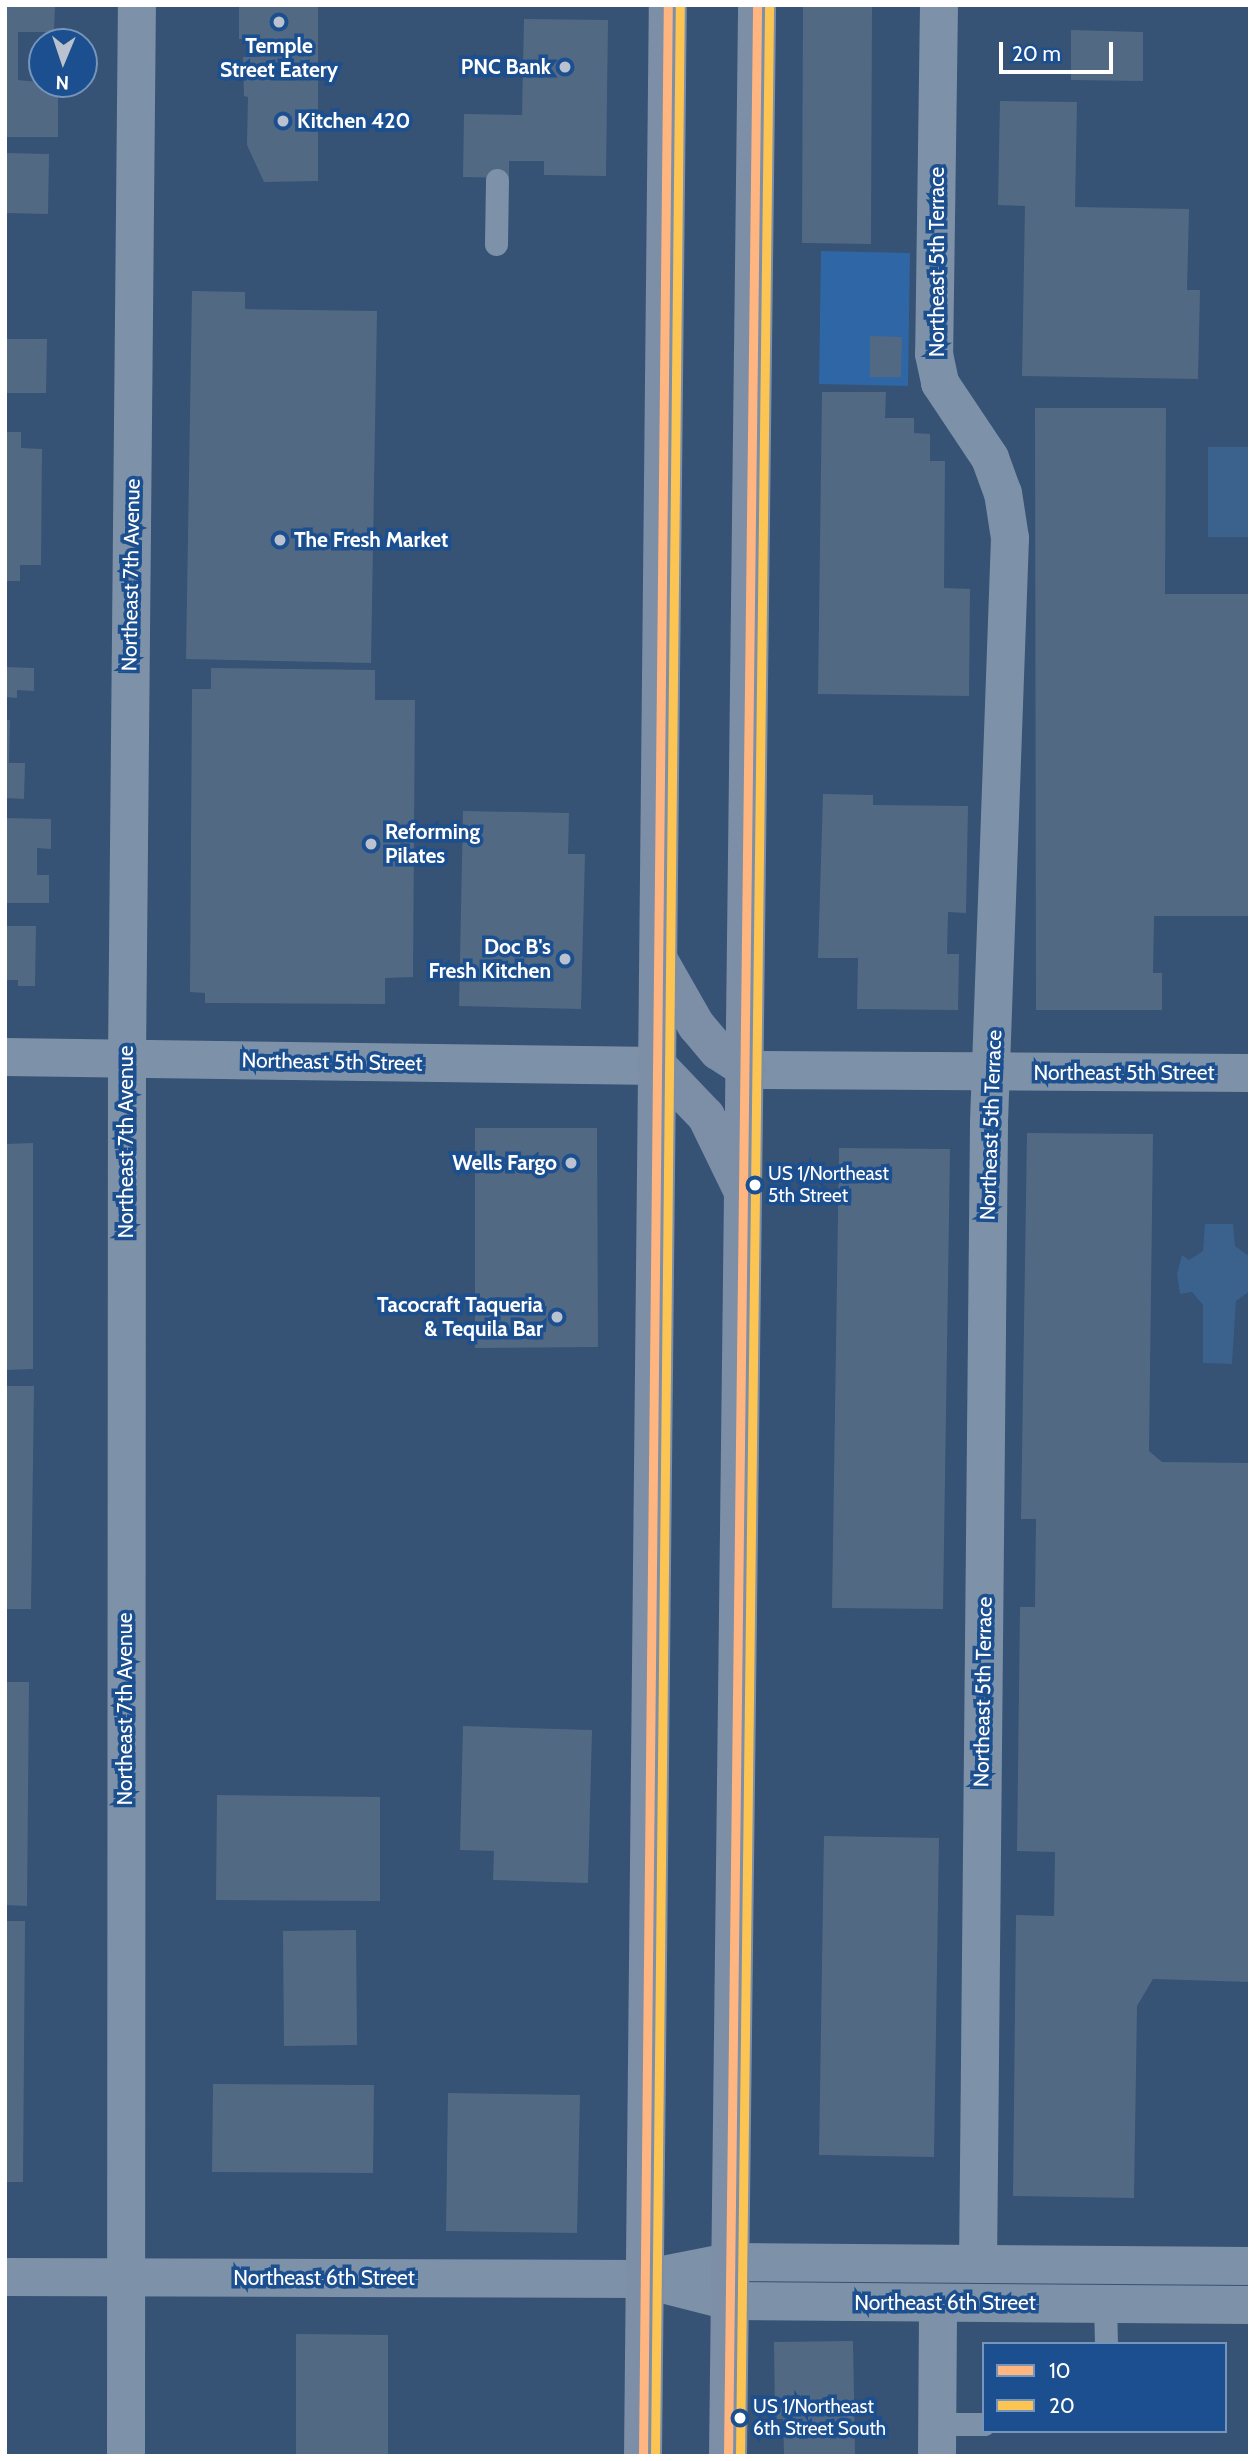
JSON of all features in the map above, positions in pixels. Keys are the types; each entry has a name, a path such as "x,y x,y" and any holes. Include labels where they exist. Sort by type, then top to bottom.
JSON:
{"main road":[{"path":"643,2456 668,5"},
{"path":"729,2456 729,2262 747,1070 757,5"},
{"path":"659,960 696,1025 718,1051 747,1070"},
{"path":"658,1066 706,1116 745,1195"}],"street":[{"name":"Northeast 7th Avenue","path":"126,2456 124,2278 127,1059 137,5"},
{"name":"Northeast 5th Terrace","path":"939,5 934,354 940,383 990,458 1003,493 1010,538 992,1072 978,2264"},
{"name":"Northeast 5th Street","path":"5,1057 658,1066"},
{"name":"Northeast 5th Street","path":"747,1070 1250,1073"},
{"name":"Northeast 6th Street","path":"5,2277 643,2279 729,2262 1250,2266"},
{"name":"Northeast 6th Street","path":"643,2279 729,2301 1250,2305"},
{"path":"937,2440 938,2303"}],"lane":[{"path":"496,244 497,180"},
{"path":"1105,2304 1106,2342"},
{"path":"937,2440 982,2425"}],"shaded area":[{"path":"821,251 910,253 908,386 819,384"},
{"path":"1208,447 1250,447 1250,537 1208,537"},
{"path":"1205,1224 1233,1224 1235,1246 1250,1257 1250,1291 1236,1301 1232,1364 1203,1363 1203,1305 1192,1292 1180,1294 1177,1274 1182,1255 1189,1260 1203,1251"}],"building":[{"path":"5,5 55,5 54,28 28,28 28,32 18,32 18,80 28,81 28,98 58,98 58,137 5,137"},
{"name":"Kitchen 420","path":"239,5 318,5 318,181 264,182 247,145 248,97 244,96 243,57 260,57 261,39 239,39"},
{"path":"803,5 872,5 871,244 802,243"},
{"name":"PNC Bank","path":"524,19 608,20 606,176 544,175 544,161 509,161 509,178 463,177 464,114 522,115"},
{"path":"1071,30 1143,32 1143,81 1071,80"},
{"path":"1000,101 1077,102 1075,207 1189,209 1187,290 1200,290 1198,379 1022,376 1025,206 998,205"},
{"path":"5,153 49,154 48,214 5,213"},
{"name":"The Fresh Market","path":"192,291 245,292 245,309 377,311 371,663 186,659"},
{"path":"870,336 902,337 901,377 870,377"},
{"path":"5,339 47,339 46,393 5,393"},
{"path":"822,392 886,392 885,418 914,418 914,433 930,434 930,461 945,461 944,588 970,589 969,696 818,694"},
{"path":"1035,408 1166,408 1165,594 1250,594 1250,916 1154,916 1153,973 1162,973 1162,1010 1036,1010"},
{"path":"5,432 21,432 21,448 42,449 41,565 20,565 20,581 5,581"},
{"path":"5,667 34,668 34,691 17,690 17,698 5,697"},
{"path":"211,668 375,670 375,700 415,700 413,977 385,978 385,1004 205,1003 205,993 190,992 192,689 211,689"},
{"path":"5,720 10,720 9,763 25,763 24,799 5,798"},
{"path":"823,794 873,795 873,805 968,806 966,913 948,912 947,954 959,954 958,1010 857,1009 858,958 818,958"},
{"path":"463,811 569,813 568,854 585,854 581,1009 459,1006"},
{"path":"5,818 51,819 51,849 37,848 37,875 49,875 49,903 5,903"},
{"path":"5,926 36,926 35,986 18,986 18,980 5,980"},
{"path":"475,1128 597,1128 598,1347 475,1348"},
{"path":"1027,1133 1153,1134 1149,1451 1162,1462 1250,1463 1250,1982 1153,1979 1137,2006 1134,2198 1013,2196 1016,1915 1054,1916 1055,1852 1017,1851 1020,1607 1035,1607 1036,1519 1021,1519"},
{"path":"33,1143 33,1369 5,1370 5,1144"},
{"path":"839,1148 950,1149 943,1609 832,1608"},
{"path":"5,1386 34,1386 31,1609 5,1609"},
{"path":"5,1682 29,1682 27,1906 5,1905"},
{"path":"463,1726 592,1730 588,1883 493,1880 494,1851 460,1850"},
{"path":"217,1795 380,1797 380,1901 216,1900"},
{"path":"824,1836 939,1838 934,2157 819,2155"},
{"path":"5,1921 25,1921 23,2182 5,2182"},
{"path":"356,1930 357,2045 284,2046 283,1931"},
{"path":"213,2084 374,2085 373,2173 212,2172"},
{"path":"448,2093 580,2095 577,2233 446,2231"},
{"path":"296,2334 388,2335 388,2456 296,2456"},
{"path":"853,2341 855,2454 784,2455 783,2419 775,2419 774,2342"}],"transit line":[{"name":"10","path":"643,2456 668,5"},
{"name":"20","path":"655,2456 680,5"},
{"name":"10","path":"728,2456 757,5"},
{"name":"20","path":"740,2456 769,5"}],"place":[{"name":"Temple Street Eatery","path":"279,22"},
{"name":"PNC Bank","path":"565,67"},
{"name":"Kitchen 420","path":"283,121"},
{"name":"The Fresh Market","path":"280,540"},
{"name":"Reforming Pilates","path":"371,844"},
{"name":"Doc B's Fresh Kitchen","path":"565,959"},
{"name":"Wells Fargo","path":"571,1163"},
{"name":"US 1/Northeast 5th Street","path":"755,1185"},
{"name":"Tacocraft Taqueria & Tequila Bar","path":"557,1317"},
{"name":"US 1/Northeast 6th Street South","path":"740,2418"}]}
